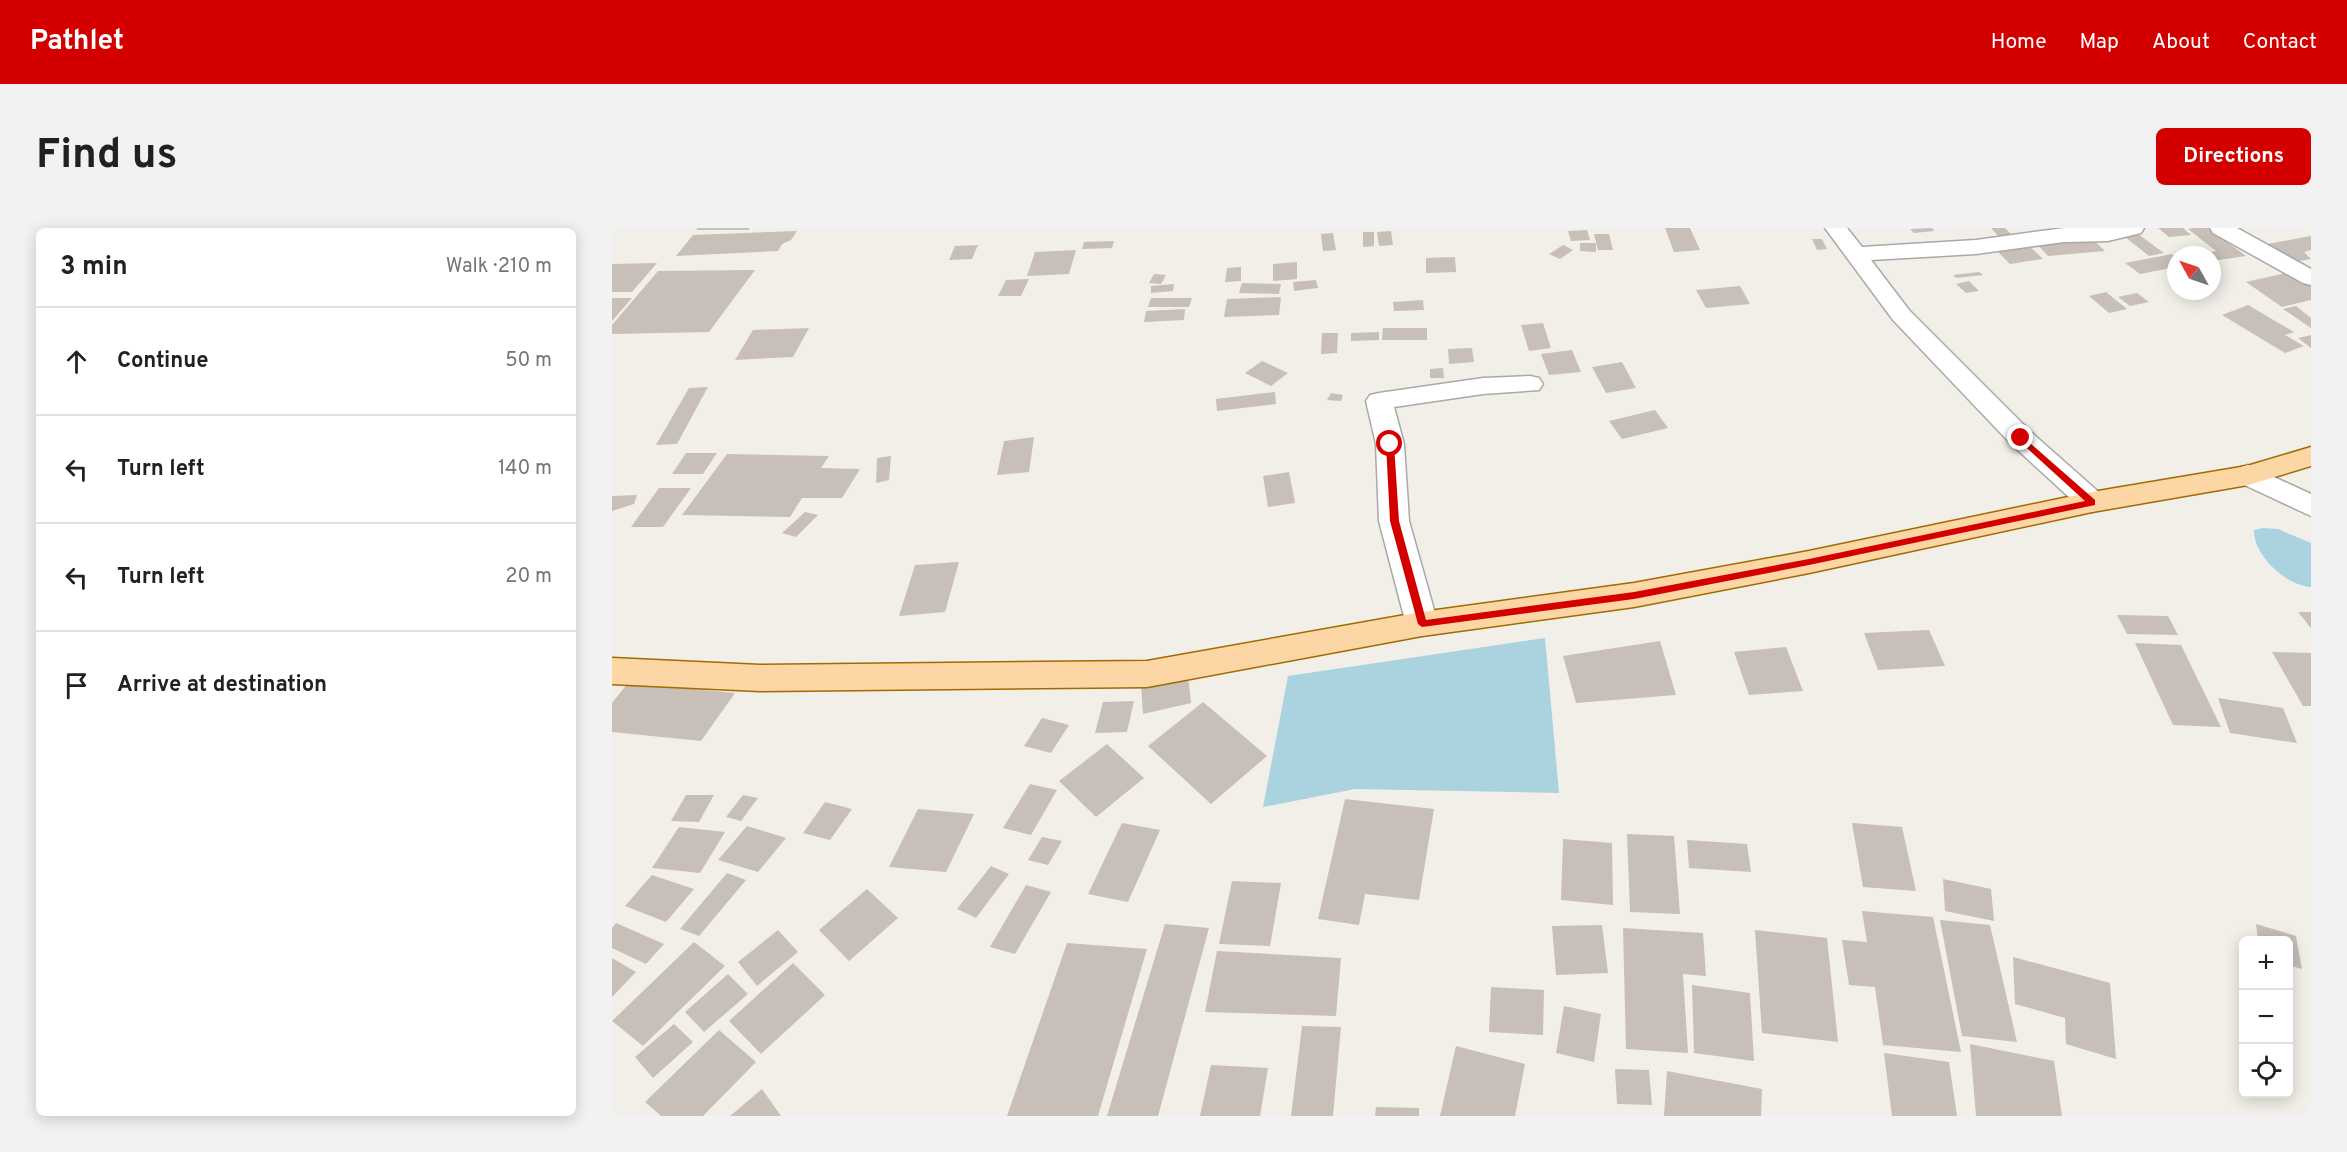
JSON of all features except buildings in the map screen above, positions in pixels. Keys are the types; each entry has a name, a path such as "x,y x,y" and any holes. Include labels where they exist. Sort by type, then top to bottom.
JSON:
{"main road":[{"path":"612,671 760,678 1147,674 1422,624 1634,596 1809,562 2092,502 2248,475 2311,456"}],"street":[{"path":"1836,228 1901,315 2021,438 2092,502"},
{"path":"1856,254 1976,247 2064,235 2108,234 2133,228"},
{"path":"2221,228 2311,278"},
{"path":"1422,624 1395,521 1390,444 1380,401 1483,386 1530,384"},
{"path":"2248,475 2311,506"}],"water":[{"path":"2278,529 2311,543 2311,587 2291,581 2265,559 2255,540 2254,530"},
{"path":"1545,638 1559,793 1355,789 1263,807 1288,676"}],"route":[{"path":"1390,444 1395,521 1422,624 1634,596 1809,562 2092,502 2021,438"}]}
